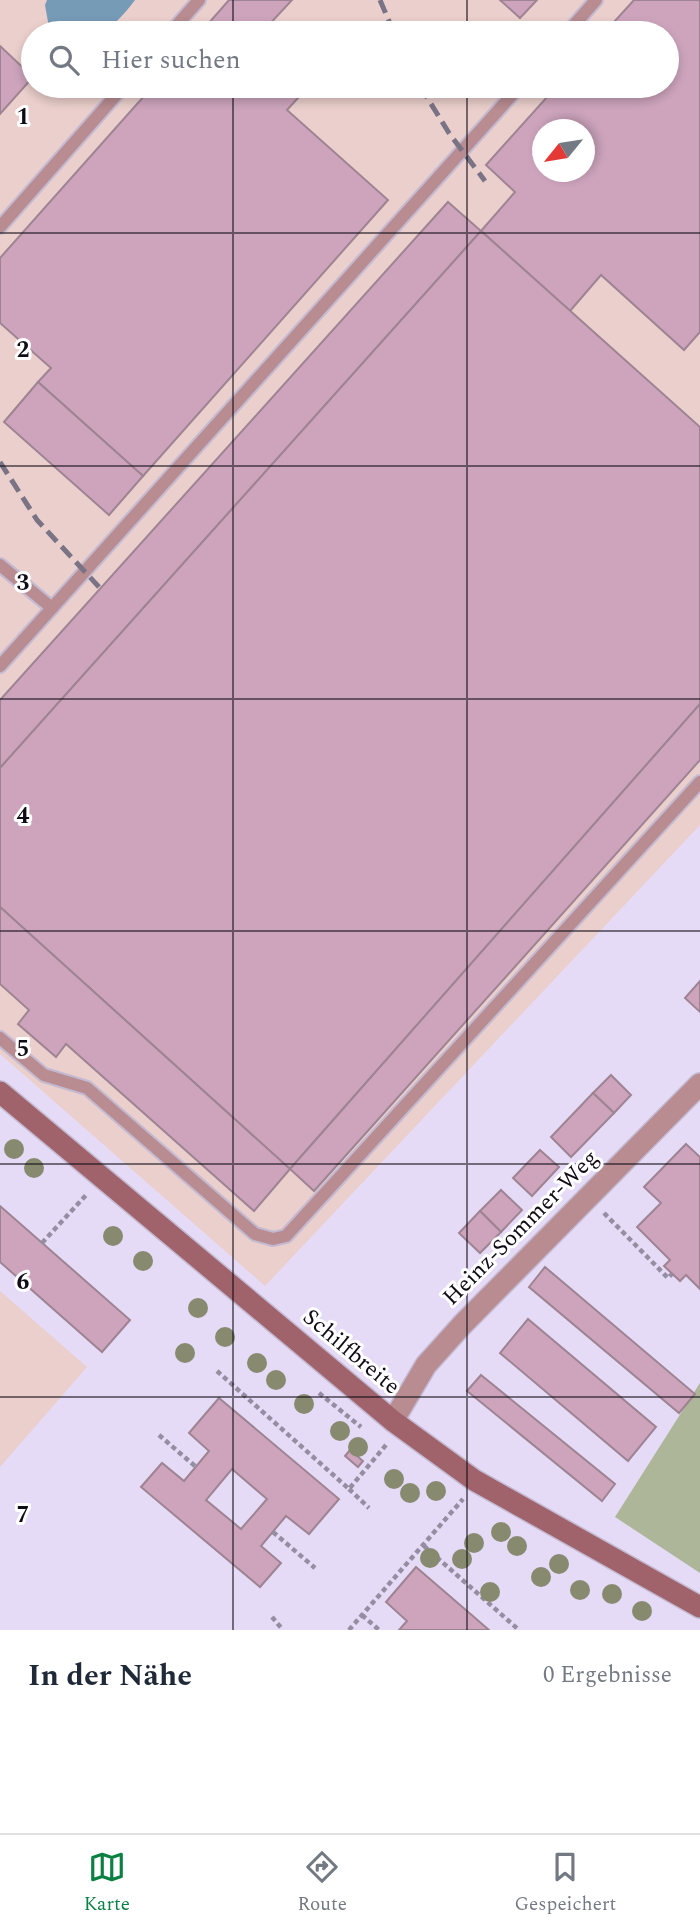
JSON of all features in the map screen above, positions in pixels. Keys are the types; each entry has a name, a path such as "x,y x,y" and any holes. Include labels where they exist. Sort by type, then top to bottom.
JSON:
{"main road":[{"name":"Schilfbreite","path":"0,1092 393,1422 474,1480 700,1608"}],"street":[{"name":"Heinz-Sommer-Weg","path":"393,1422 426,1365 700,1084"}],"lane":[{"path":"181,21 199,0"},
{"path":"578,21 596,0"},
{"path":"0,227 113,98"},
{"path":"0,666 509,98"},
{"path":"0,565 52,608"},
{"path":"0,1038 44,1075 88,1088 255,1234 273,1239 286,1236 700,782"}],"path":[{"path":"42,1243 87,1194"},
{"path":"589,1197 668,1278 672,1274"},
{"path":"217,1371 369,1508"},
{"path":"159,1435 196,1467"},
{"path":"349,1489 386,1446"},
{"path":"349,1630 457,1509 474,1480"},
{"path":"273,1532 315,1568"},
{"path":"424,1546 519,1630"},
{"path":"362,1615 379,1630"},
{"path":"272,1617 283,1630"}],"shaded area":[{"path":"0,0 700,0 700,825 265,1286 0,1054"},
{"path":"0,1291 87,1367 0,1467"}],"green space":[{"path":"700,1383 700,1573 615,1517"}],"water":[{"path":"47,0 135,0 117,21 48,21 45,5"}],"building":[{"path":"229,0 292,0 272,21 211,21"},
{"path":"500,0 537,0 520,18"},
{"path":"634,0 700,0 700,332 684,350 601,275 570,311 481,231 515,192 486,165 546,98 679,98 679,21 615,21"},
{"path":"0,46 21,66 21,90 0,114"},
{"path":"142,98 298,98 287,110 388,200 143,476 38,382 51,368 0,323 0,258"},
{"path":"448,202 481,231 0,768 0,700"},
{"path":"481,231 700,427 700,704 290,1169 0,907 0,768"},
{"path":"38,382 143,476 109,515 4,422"},
{"path":"700,704 700,760 314,1191 290,1169"},
{"path":"0,907 290,1169 254,1211 66,1044 56,1057 18,1024 29,1010 0,984"},
{"path":"700,981 700,1012 685,998"},
{"path":"611,1075 631,1095 614,1113 593,1093"},
{"path":"593,1093 614,1113 571,1157 551,1137"},
{"path":"686,1144 700,1157 700,1289 686,1275 680,1281 664,1266 670,1260 637,1227 661,1203 644,1187"},
{"path":"540,1150 559,1167 532,1196 513,1178"},
{"path":"501,1190 522,1210 501,1232 480,1211"},
{"path":"0,1206 130,1320 102,1352 0,1262"},
{"path":"480,1211 501,1232 480,1253 459,1233"},
{"path":"545,1267 695,1394 679,1413 529,1287"},
{"path":"528,1319 656,1427 628,1461 500,1353"},
{"path":"481,1375 615,1484 602,1501 467,1391"},
{"path":"219,1398 339,1499 309,1534 286,1516 261,1546 281,1563 260,1587 141,1487 162,1463 184,1481 209,1451 189,1433","holes":["232,1469 267,1499 241,1529 206,1500"]},
{"path":"350,1450 363,1461 358,1467 345,1456"},
{"path":"416,1567 489,1630 399,1630 407,1621 386,1602"}],"railway":[{"path":"380,0 389,21"},
{"path":"427,98 449,133 485,181"},
{"path":"0,462 37,520 99,587"}]}
